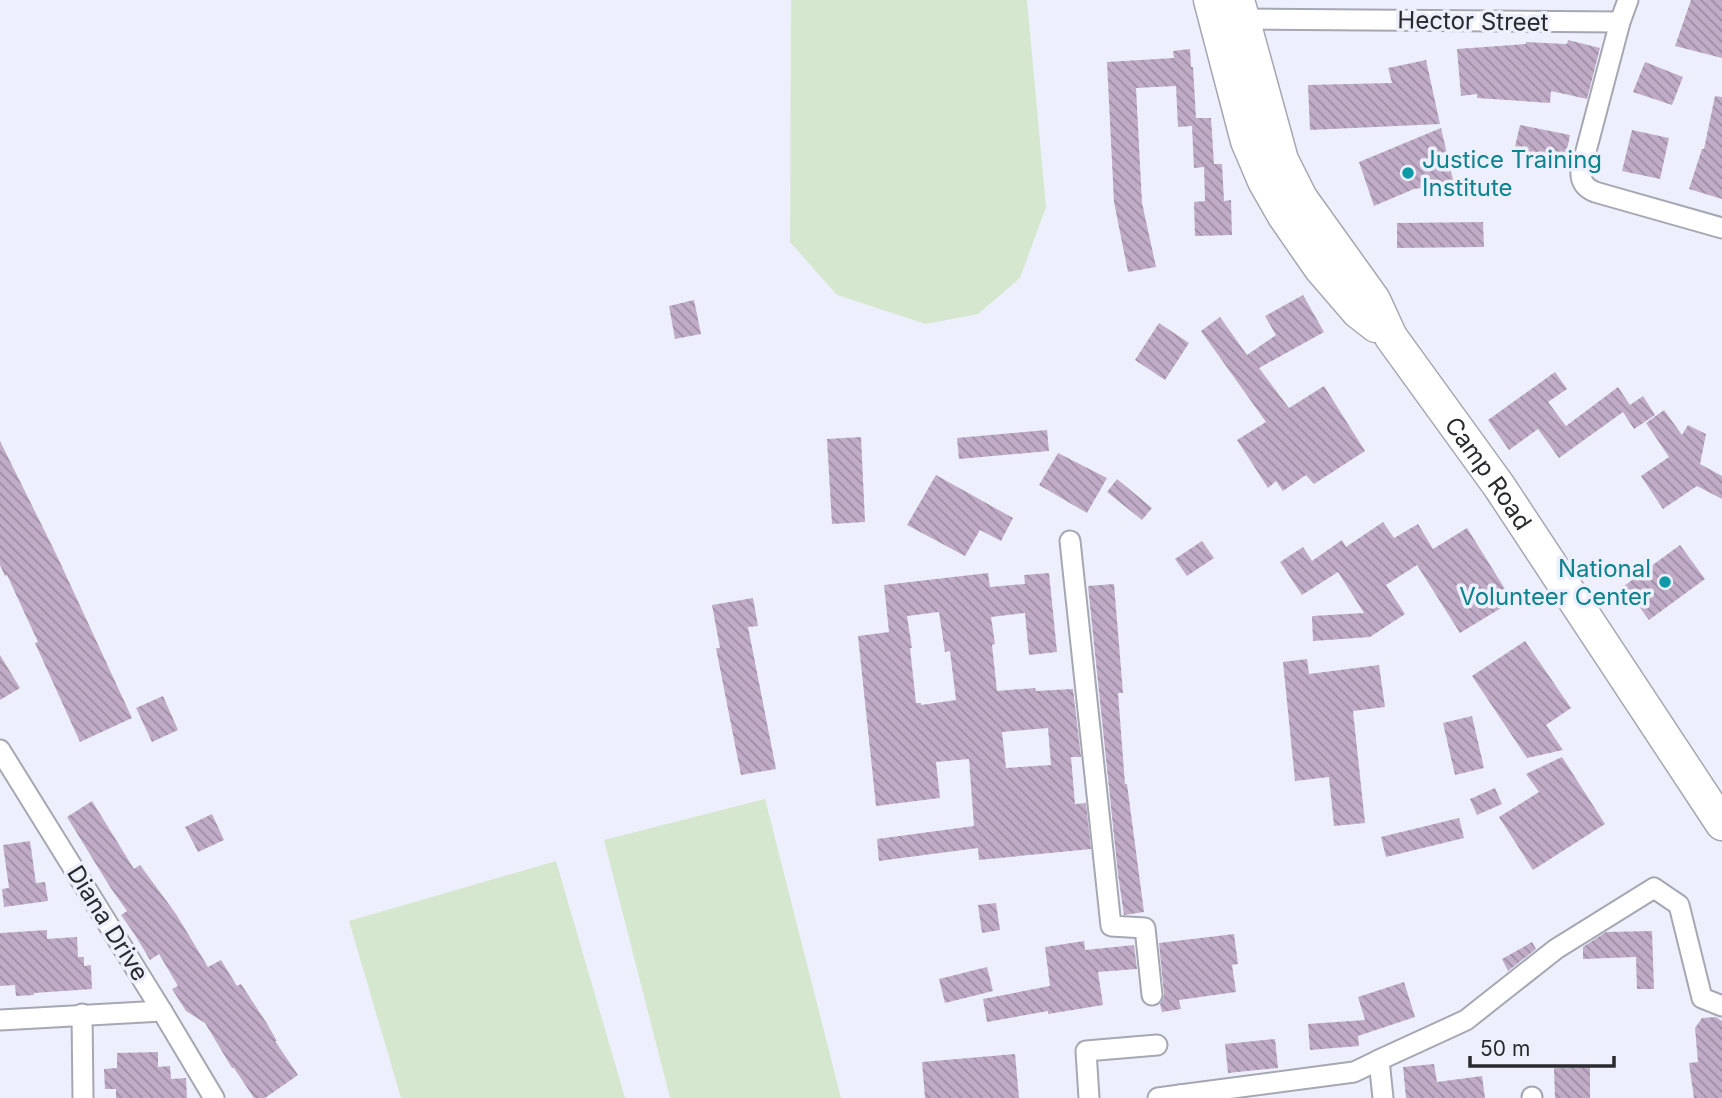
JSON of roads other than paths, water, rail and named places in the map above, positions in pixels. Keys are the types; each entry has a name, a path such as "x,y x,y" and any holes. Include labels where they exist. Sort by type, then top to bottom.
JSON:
{"main road":[{"name":"Camp Road","path":"1210,0 1247,141 1264,181 1284,216 1320,268 1358,313 1391,337"},
{"name":"Camp Road","path":"1240,9 1282,159 1301,198 1374,300 1391,337 1499,486 1722,824"}],"street":[{"path":"1628,0 1581,170 1582,181 1595,192 1722,228"},
{"name":"Hector Street","path":"1240,9 1620,22"},
{"path":"1070,541 1111,926 1145,928 1153,995"},
{"name":"Diana Drive","path":"2,756 162,1010 214,1098"},
{"path":"1158,1098 1354,1072 1466,1020 1556,949 1654,888 1679,905 1702,998 1722,1006"},
{"path":"0,1020 162,1010"},
{"path":"82,1014 83,1098"},
{"path":"1089,1098 1086,1051 1157,1045"},
{"path":"1378,1060 1383,1098"}],"place":[{"name":"Justice Training Institute","path":"1408,173"},
{"name":"National Volunteer Center","path":"1665,582"}]}
